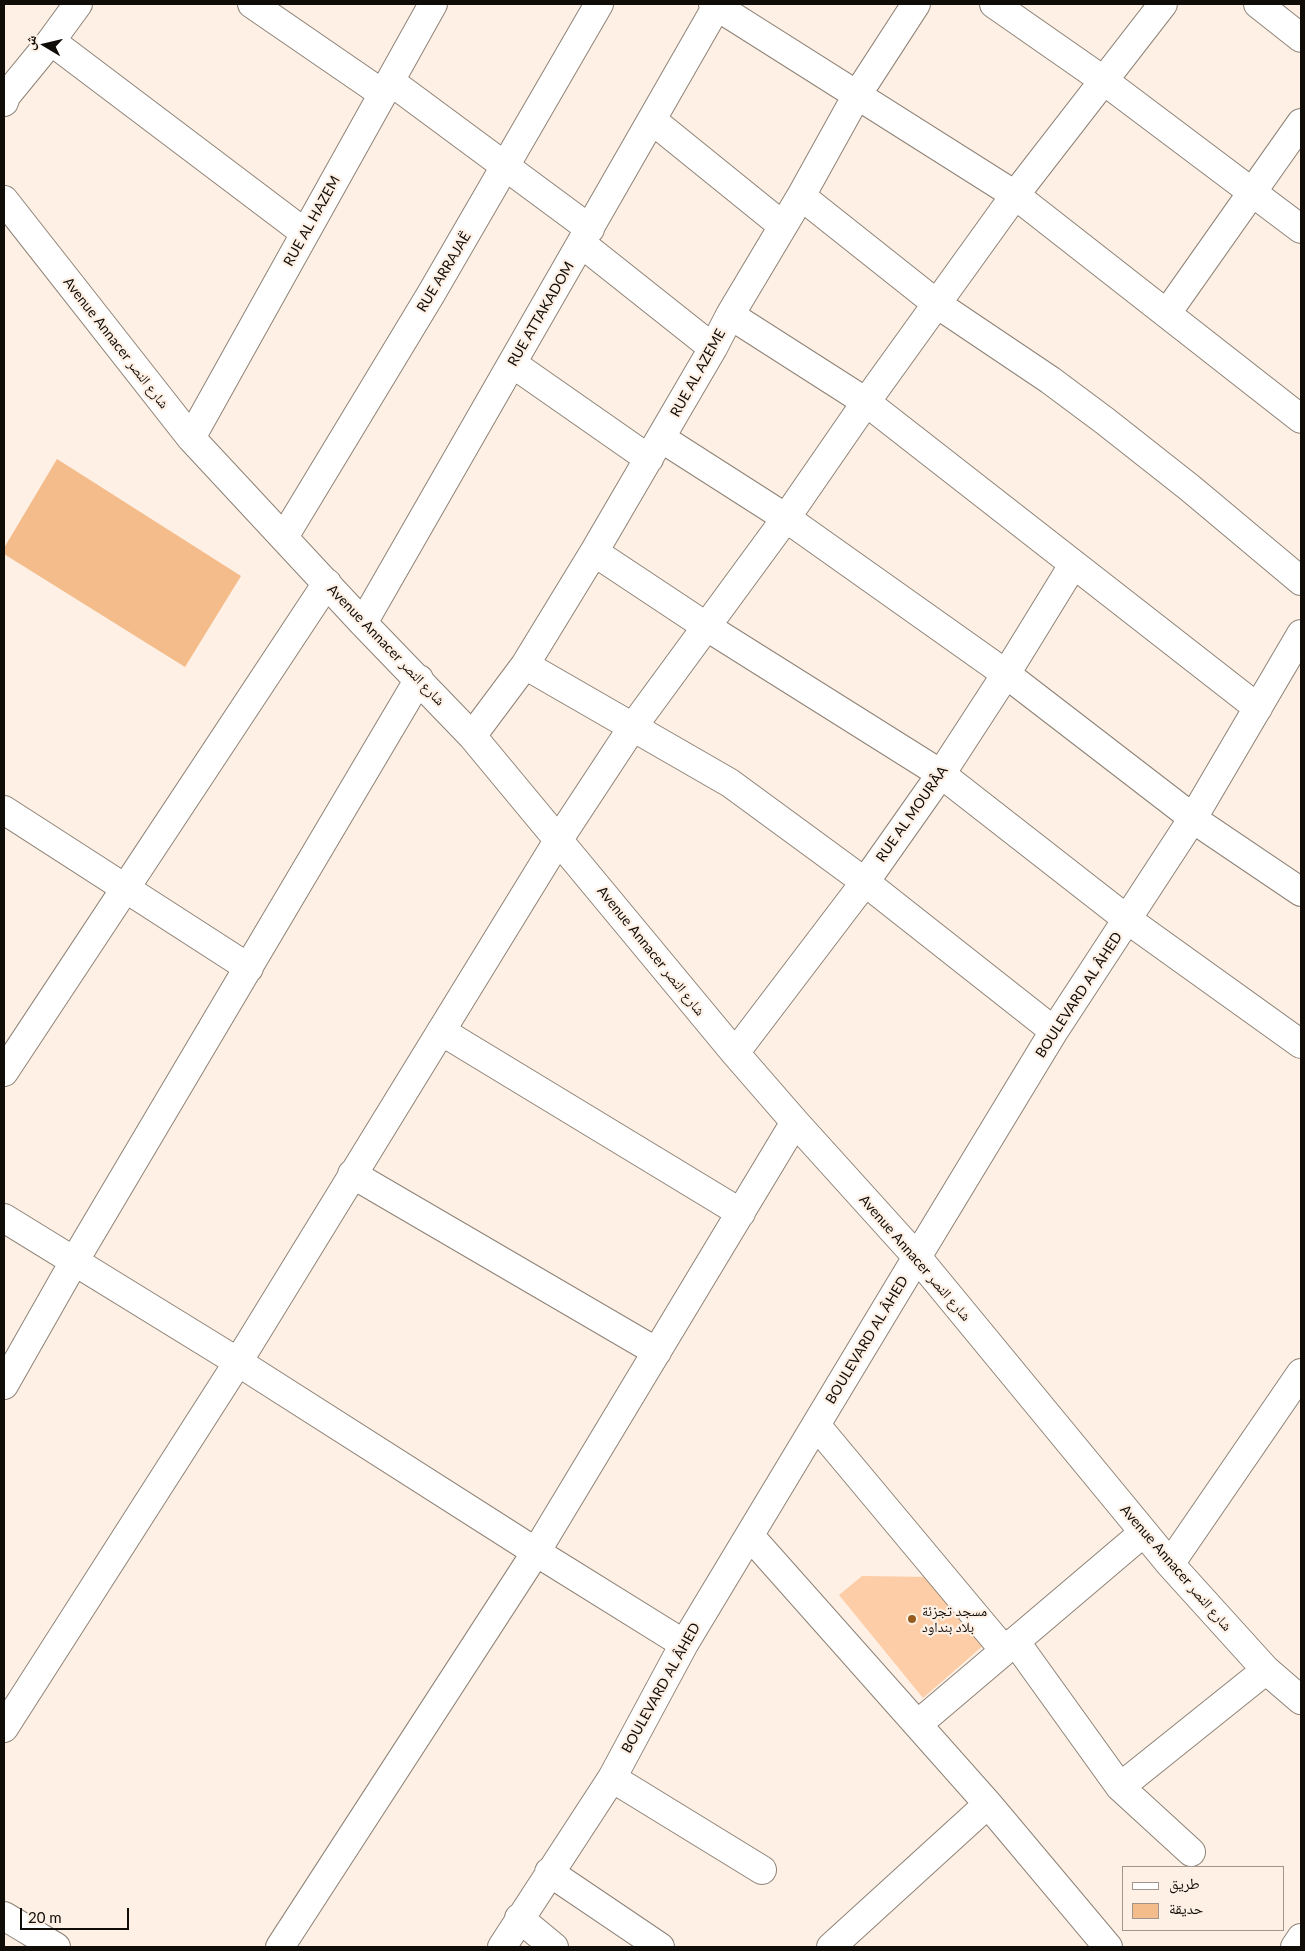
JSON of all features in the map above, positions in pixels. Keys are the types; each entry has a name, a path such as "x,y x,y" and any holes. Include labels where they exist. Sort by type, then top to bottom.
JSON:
{"street":[{"path":"4,98 51,41 78,4"},
{"path":"252,4 506,166 713,348"},
{"name":"RUE AL HAZEM","path":"191,438 433,4"},
{"name":"RUE ARRAJAË","path":"284,536 426,302 599,4"},
{"name":"RUE AL AZEME","path":"472,736 525,664 594,552 713,348 730,315 801,196 857,95 916,4"},
{"path":"994,4 1103,80 1301,229"},
{"path":"4,1728 238,1362 559,839 632,728 786,518 866,402 1015,194 1163,4"},
{"path":"1258,4 1297,27"},
{"path":"716,5 1015,194 1301,419"},
{"name":"RUE ATTAKADOM","path":"363,623 586,237 716,5"},
{"path":"51,41 305,233"},
{"path":"652,120 783,226"},
{"path":"1167,313 1301,124"},
{"path":"801,196 938,304 1050,380 1105,421 1190,488 1301,581"},
{"name":"Avenue Annacer شارع النصر","path":"4,200 191,438 363,623 472,736 794,1122 917,1257 1143,1533 1266,1670 1301,1700"},
{"path":"730,315 866,402 1258,708"},
{"path":"513,364 655,449 786,518 1006,674 1193,819 1301,892"},
{"path":"594,552 707,627 941,774 1128,920 1301,1044"},
{"name":"RUE AL MOURÂA","path":"736,1053 865,882 941,774 1006,674 1073,565"},
{"path":"4,1072 327,583"},
{"name":"BOULEVARD AL ÂHED","path":"502,1947 519,1918 612,1778 684,1644 917,1257 1054,1031 1193,819 1301,634"},
{"path":"525,664 632,728 730,783 865,882 1054,1031"},
{"path":"4,1385 75,1260 419,680"},
{"path":"4,810 248,968"},
{"path":"442,1031 741,1213"},
{"path":"280,1947 536,1552 794,1122"},
{"path":"352,1174 657,1352"},
{"path":"4,1218 238,1362 684,1644"},
{"path":"1170,1564 1301,1373"},
{"path":"816,1425 1010,1646 1120,1787 1191,1852"},
{"path":"918,1724 1143,1533"},
{"path":"750,1536 988,1804 1108,1947"},
{"path":"1120,1787 1266,1670"},
{"path":"612,1778 762,1870"},
{"path":"831,1947 988,1804"},
{"path":"549,1872 660,1947"},
{"path":"4,1916 56,1947"},
{"path":"519,1918 554,1947"},
{"path":"1296,1947 1301,1938"}],"green space":[{"path":"57,459 241,576 185,667 4,554 4,548"}],"building":[{"name":"مسجد تجزئة بلاد بنداود","path":"862,1576 931,1577 985,1644 923,1698 839,1595"}],"place":[{"name":"مسجد تجزئة بلاد بنداود","path":"912,1619"}]}
